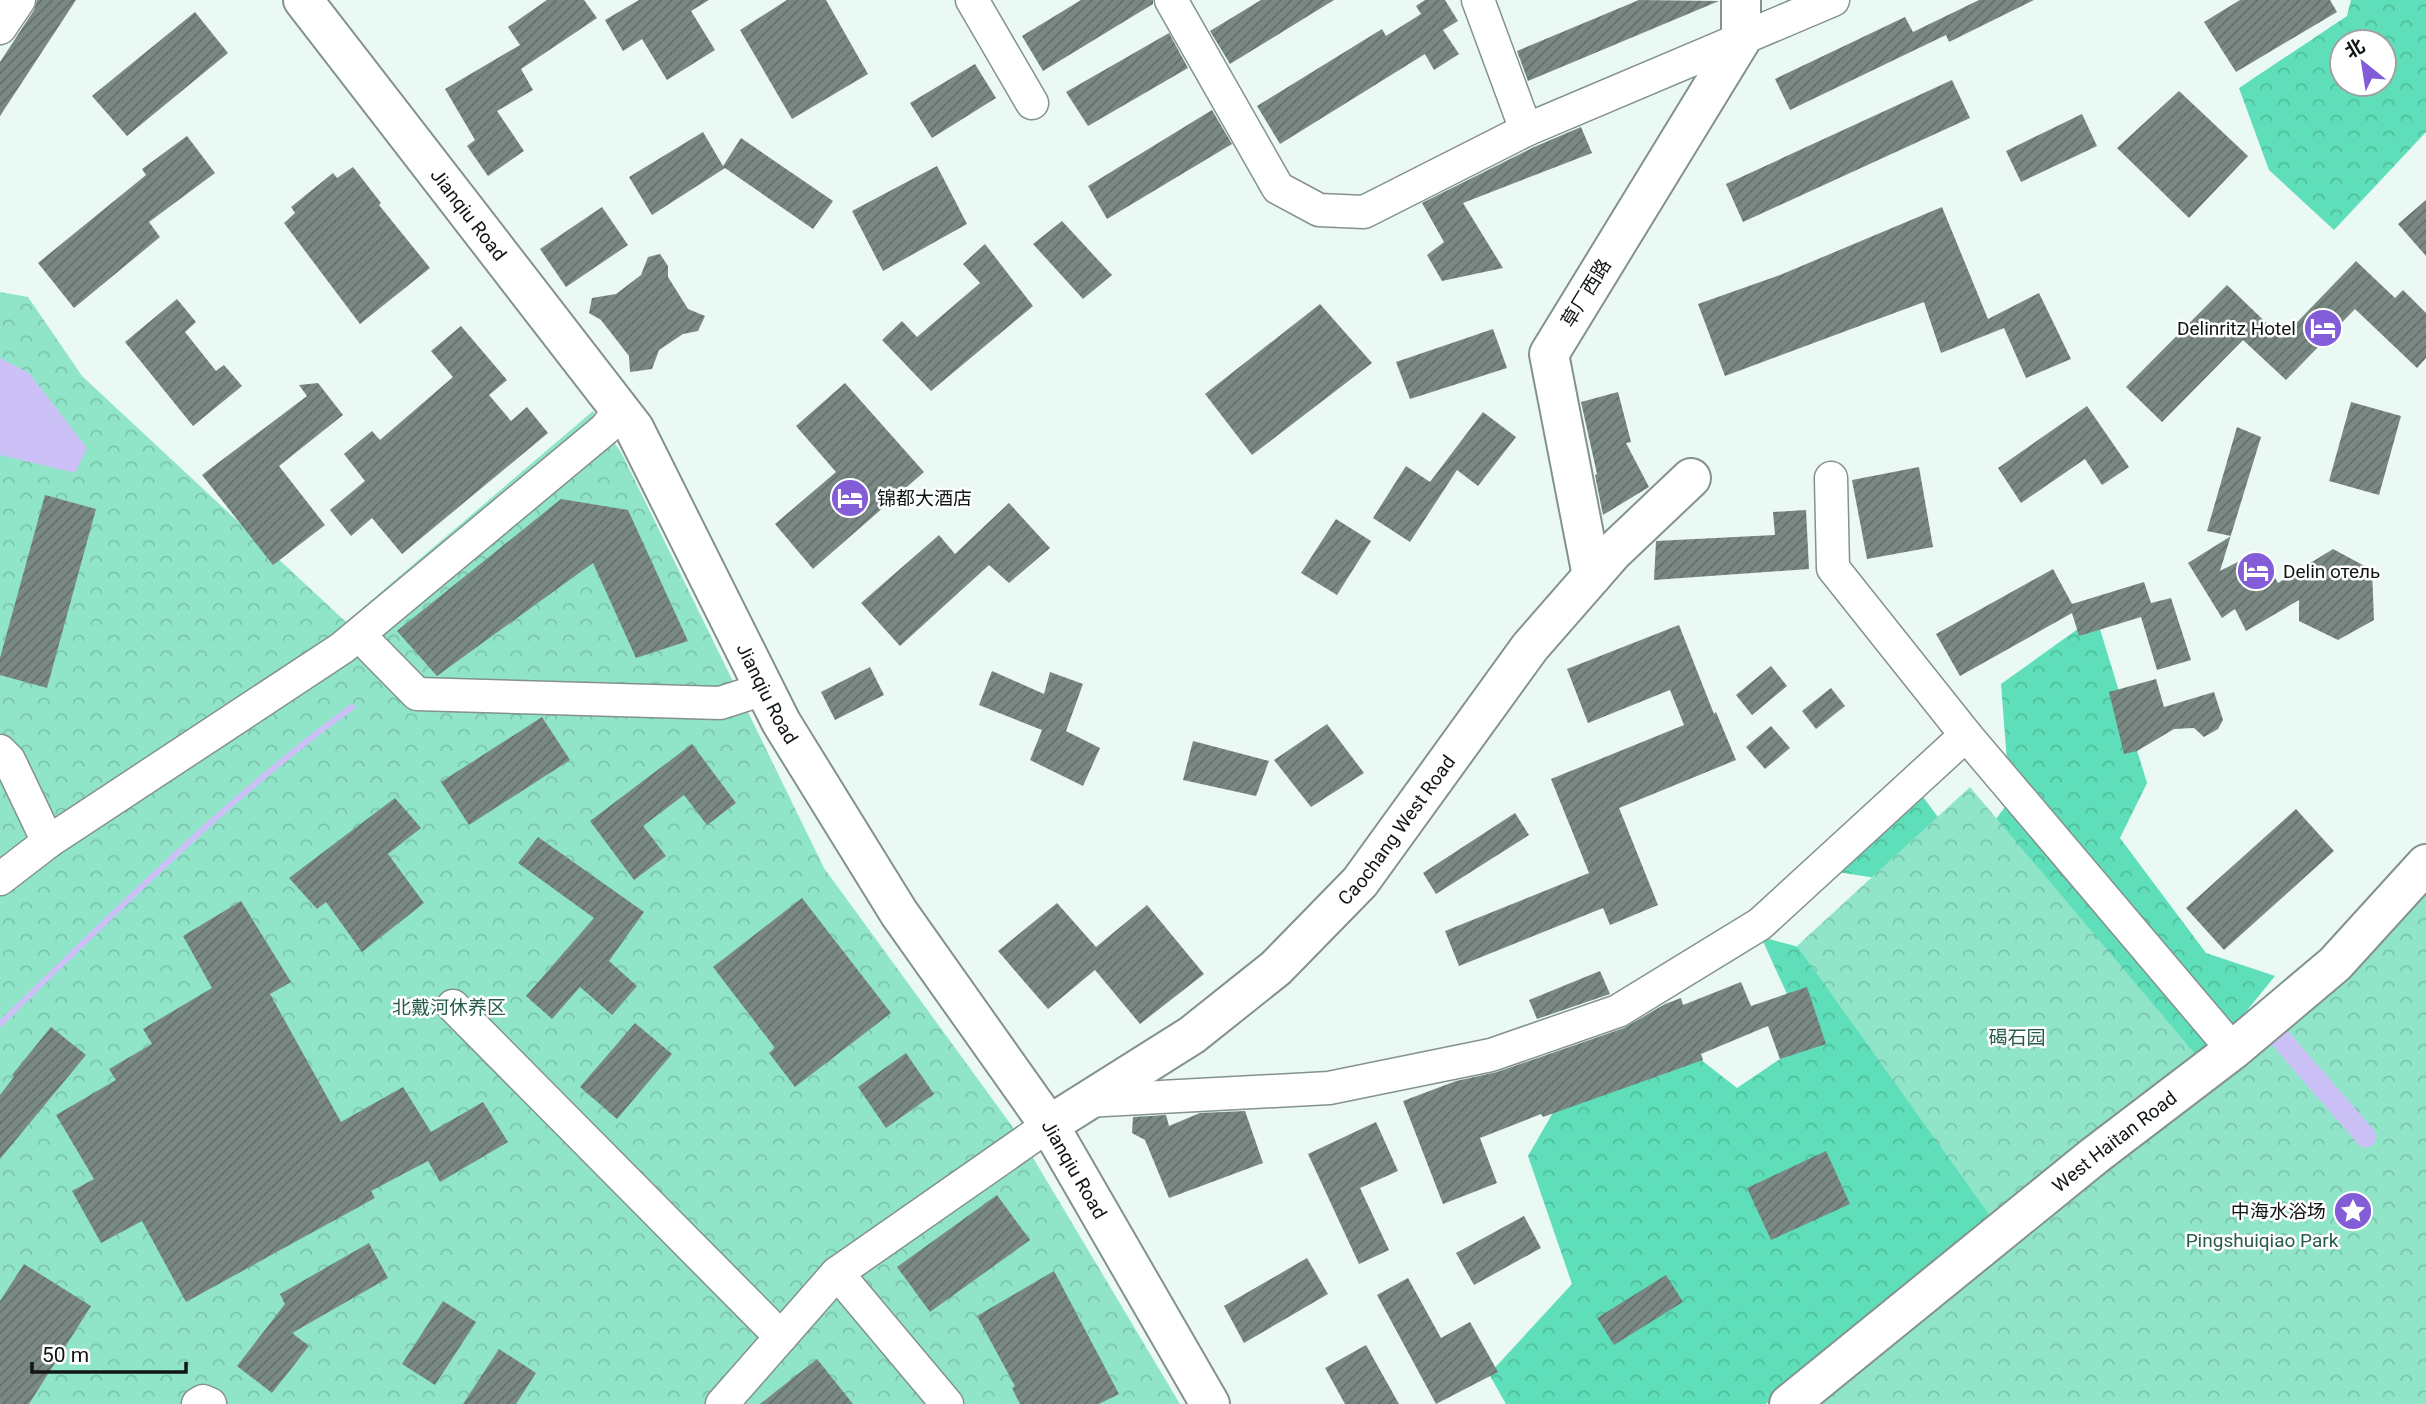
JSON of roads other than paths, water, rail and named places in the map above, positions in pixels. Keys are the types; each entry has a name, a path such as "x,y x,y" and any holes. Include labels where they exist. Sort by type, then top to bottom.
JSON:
{"main road":[{"name":"Jianqiu Road","path":"303,0 634,428 781,722 900,913 1049,1125 1210,1404"},
{"path":"1741,0 1741,40"},
{"name":"草厂西路","path":"1592,576 1549,354 1741,40"},
{"name":"Caochang West Road","path":"1049,1125 1192,1035 1276,968 1360,882 1530,647 1592,576 1691,478"},
{"name":"West Haitan Road","path":"1789,1404 2094,1156 2233,1050 2335,964 2426,864"}],"street":[{"path":"0,29 19,0"},
{"path":"972,0 1032,103"},
{"path":"1171,0 1278,188 1319,210 1364,212 1526,130 1833,0"},
{"path":"1478,0 1526,130"},
{"path":"0,879 48,842 359,635 605,429 620,410"},
{"path":"1830,478 1833,568 1966,735 2233,1050"},
{"path":"359,635 416,694 720,703 764,689"},
{"path":"1086,1101 1329,1088 1490,1055 1618,1011 1760,924 1966,735"},
{"path":"0,751 9,760 48,842"},
{"path":"453,1006 781,1337"},
{"path":"722,1404 837,1273 1049,1125"},
{"path":"837,1273 947,1404"},
{"path":"198,1404 203,1401 210,1404"}],"waterway":[{"path":"0,1024 214,819 352,707"},
{"path":"2280,1038 2366,1137"}],"place":[{"name":"Delinritz Hotel","path":"2323,328"},
{"name":"锦都大酒店","path":"850,498"},
{"name":"Delin отель","path":"2256,571"},
{"name":"中海水浴场","path":"2353,1211"}],"park label":[{"name":"北戴河休养区","path":"449,1007"},
{"name":"碣石园","path":"2017,1037"},
{"name":"Pingshuiqiao Park","path":"2262,1240"}]}
